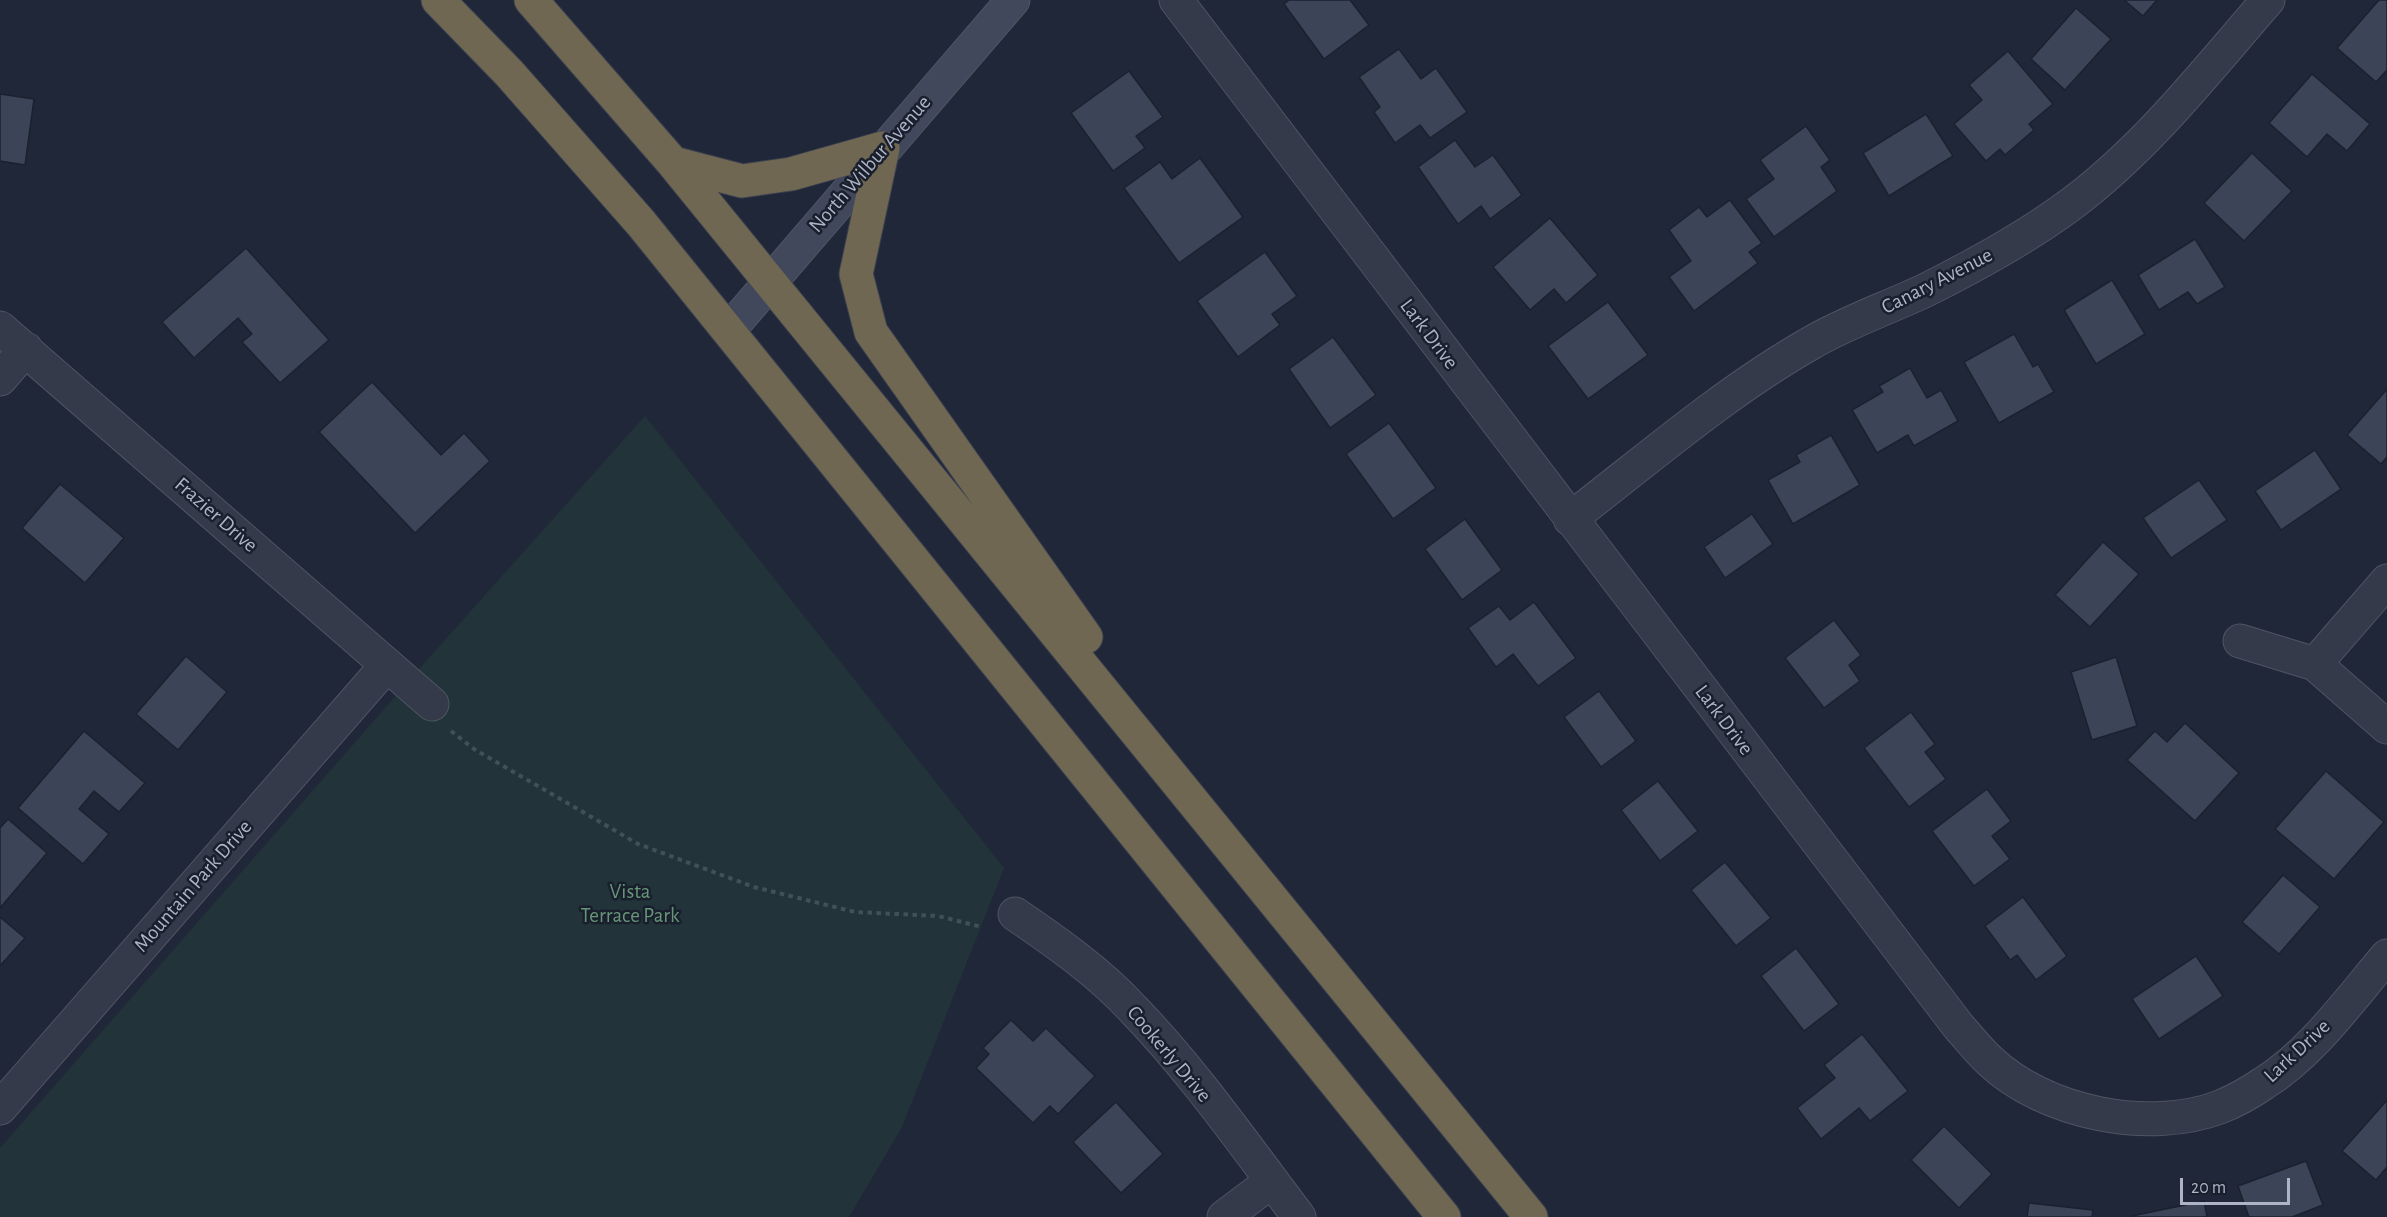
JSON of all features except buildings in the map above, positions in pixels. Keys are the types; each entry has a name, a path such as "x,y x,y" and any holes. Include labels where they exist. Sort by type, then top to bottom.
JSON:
{"highway":[{"path":"438,0 509,74 618,197 729,330 1444,1217"},
{"path":"531,0 673,163 1243,859 1531,1217"},
{"path":"673,163 742,181 791,174 883,148 856,274 871,332 1243,859"}],"main road":[{"name":"North Wilbur Avenue","path":"729,330 883,148 1013,0"}],"street":[{"name":"Lark Drive","path":"1176,0 1959,1027 1991,1062 2032,1090 2070,1107 2121,1118 2171,1117 2220,1107 2266,1083 2314,1041 2387,956"},
{"name":"Canary Avenue","path":"1570,519 1764,370 1814,341 1927,289 2008,245 2074,202 2129,154 2170,113 2268,0"},
{"name":"Frazier Drive","path":"0,328 432,704"},
{"path":"0,379 26,349"},
{"path":"2315,664 2387,581"},
{"path":"2240,641 2315,664 2387,727"},
{"name":"Mountain Park Drive","path":"0,1108 387,665"},
{"name":"Cookerly Drive","path":"1015,914 1055,941 1132,1008 1173,1054 1299,1217"},
{"path":"1224,1217 1272,1181"}],"path":[{"path":"432,704 431,716 474,749 638,844 754,887 855,912 938,916 989,929 1015,914"}],"green space":[{"name":"Vista Terrace Park","path":"645,416 1004,868 902,1127 849,1217 0,1217 0,1148 427,660"}]}
